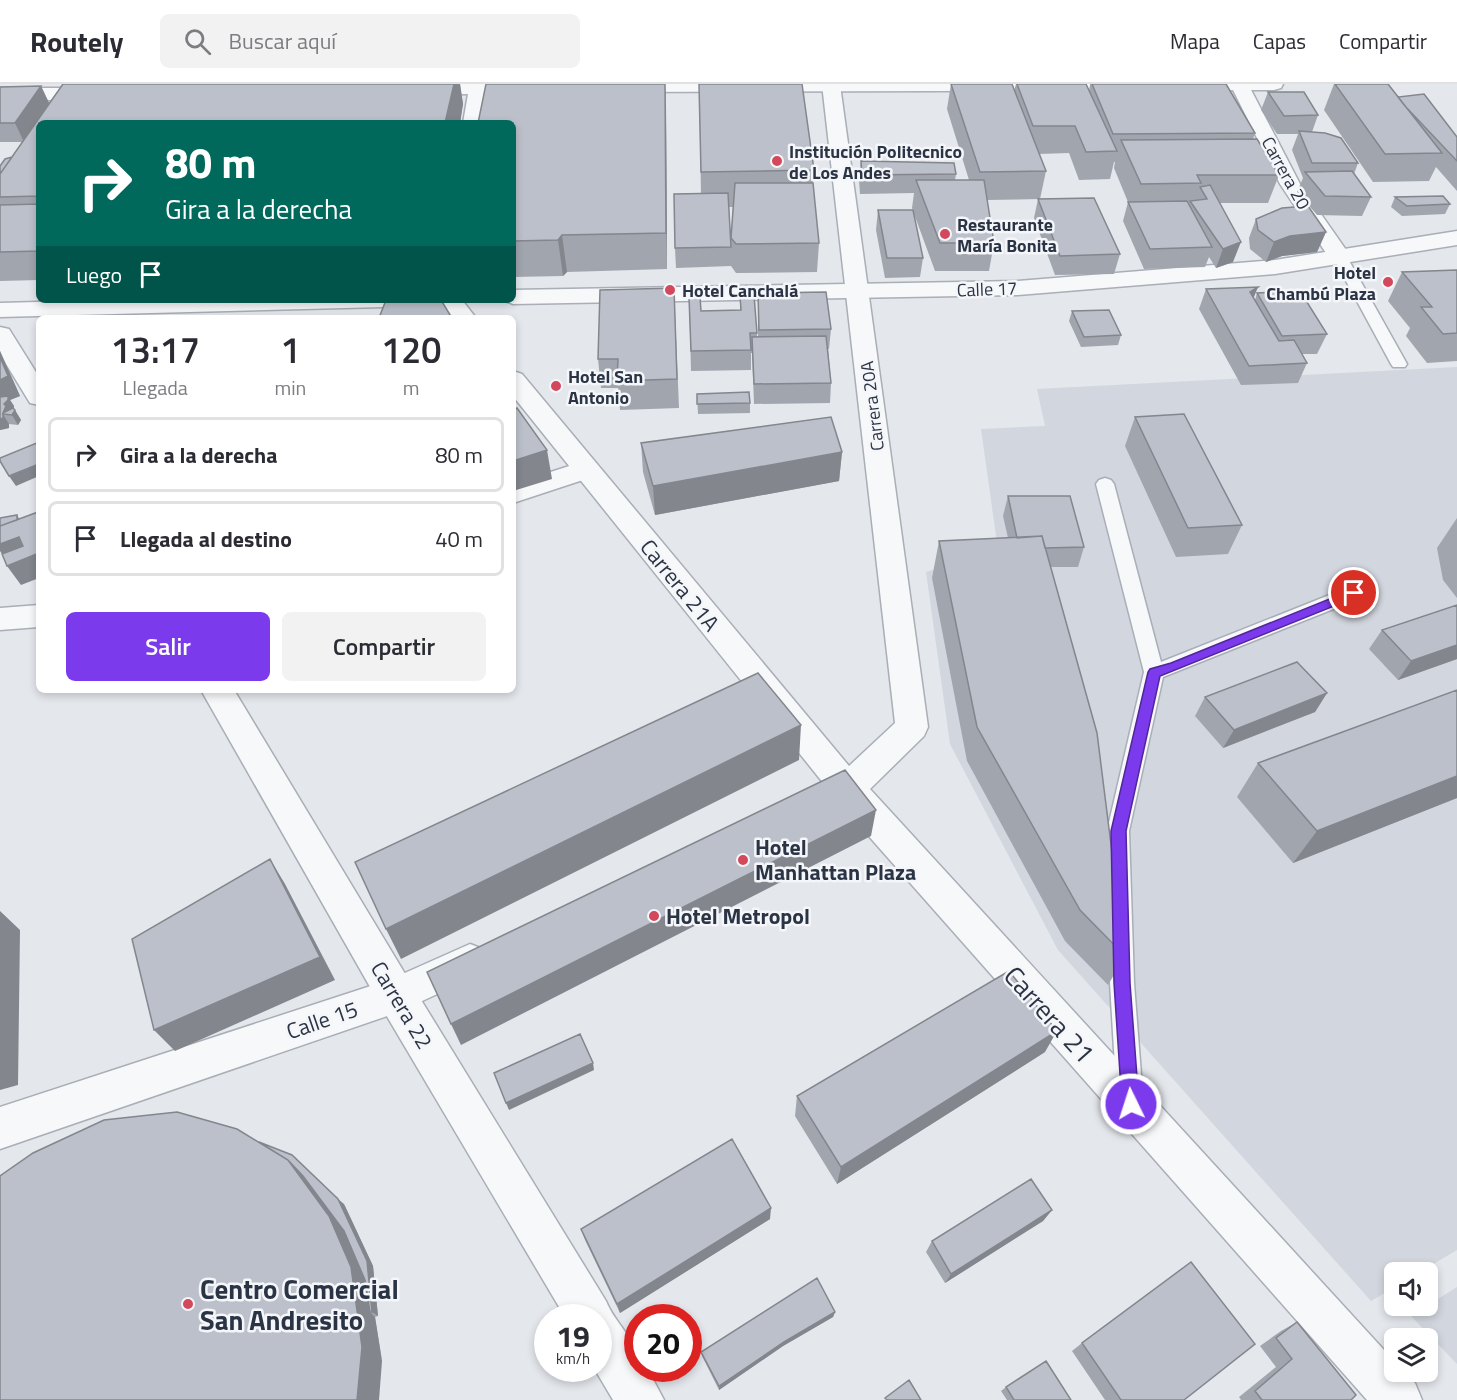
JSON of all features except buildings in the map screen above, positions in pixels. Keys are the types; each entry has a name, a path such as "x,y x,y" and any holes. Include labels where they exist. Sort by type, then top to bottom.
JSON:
{"street":[{"name":"Carrera 20","path":"1239,84 1290,184 1340,257"},
{"path":"597,87 1274,84"},
{"name":"Carrera 20A","path":"831,85 859,292 912,727 848,789"},
{"path":"400,89 549,87"},
{"path":"473,120 478,88"},
{"path":"0,94 88,89 120,94"},
{"path":"72,114 88,89"},
{"name":"Calle 17","path":"516,297 1018,288 1275,267 1457,238"},
{"path":"0,310 268,303"},
{"path":"452,303 462,315"},
{"path":"0,334 36,392"},
{"name":"Carrera 21A","path":"516,383 746,683 848,789"},
{"path":"516,493 585,470"},
{"path":"0,619 36,616"},
{"name":"Carrera 22","path":"219,693 396,995 582,1304"},
{"path":"783,818 848,789"},
{"name":"Carrera 21","path":"848,789 1398,1400"},
{"name":"Calle 15","path":"0,1128 396,995 503,946"},
{"path":"612,1354 640,1400"}],"lane":[{"path":"1340,257 1399,363"},
{"path":"1105,484 1155,672 1118,831 1122,983 1131,1104"},
{"path":"1155,672 1354,593"}],"shaded area":[{"path":"1457,367 1457,1250 1437,1262 1384,1262 1384,1293 1371,1301 1058,950 950,744 926,572 998,550 981,429 1045,426 1037,389"},
{"path":"1457,1287 1457,1364 1438,1344 1438,1328 1422,1328 1411,1316 1438,1316 1438,1299"}],"place":[{"name":"Institución Politecnico de Los Andes","path":"777,161"},
{"name":"Restaurante María Bonita","path":"945,234"},
{"name":"Hotel Chambú Plaza","path":"1388,282"},
{"name":"Hotel Canchalá","path":"670,290"},
{"name":"Hotel San Antonio","path":"556,386"},
{"name":"Hotel Manhattan Plaza","path":"743,860"},
{"name":"Hotel Metropol","path":"654,916"},
{"name":"Centro Comercial San Andresito","path":"188,1304"}],"route":[{"path":"1131,1104 1122,983 1118,831 1155,672 1354,593"}]}
